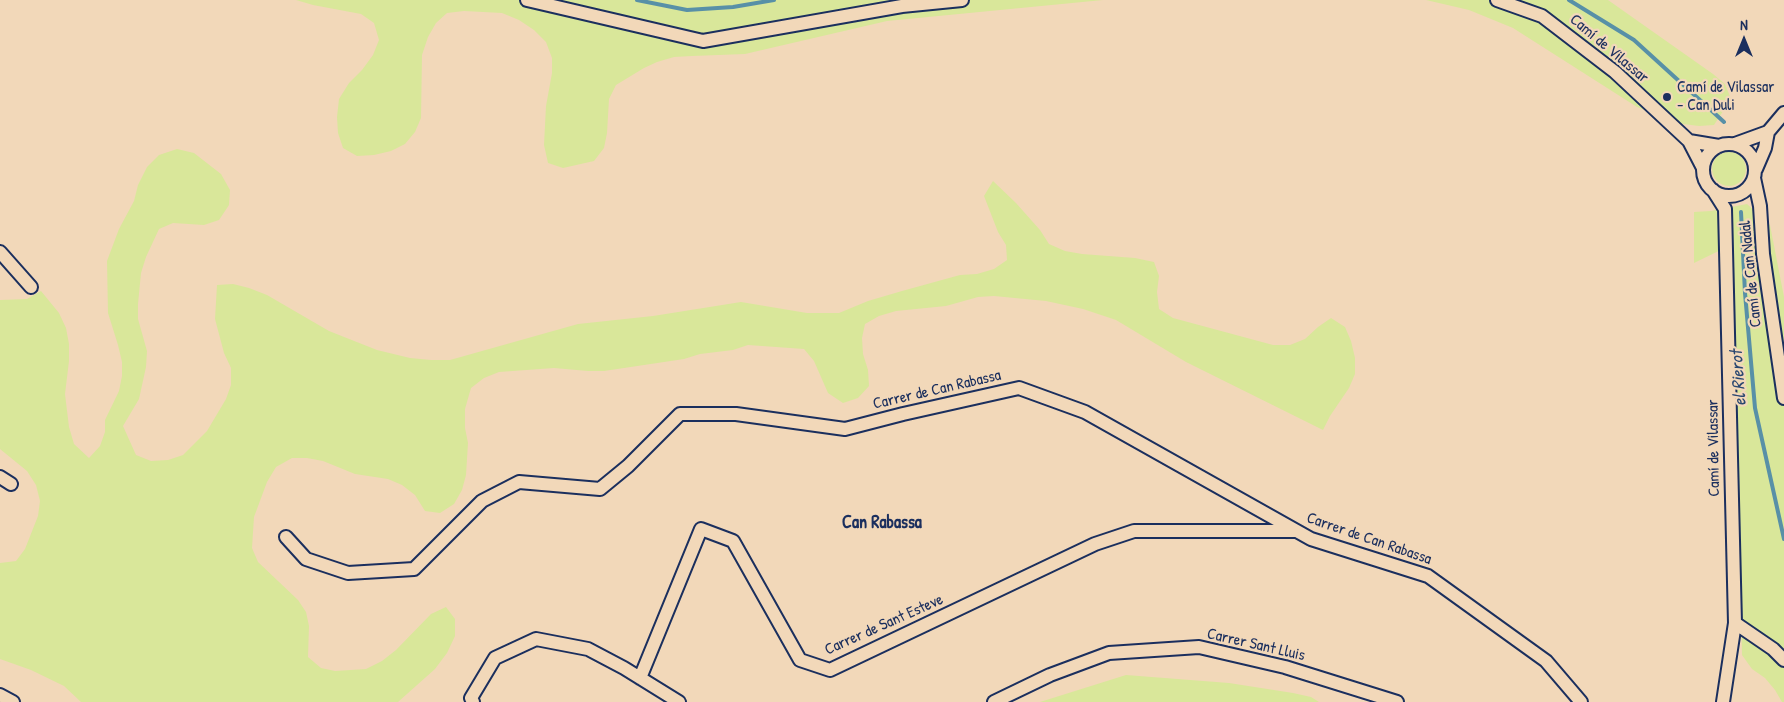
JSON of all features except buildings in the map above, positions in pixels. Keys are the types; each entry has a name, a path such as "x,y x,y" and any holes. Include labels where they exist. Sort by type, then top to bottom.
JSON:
{"street":[{"path":"527,0 703,41 902,6 962,0"},
{"name":"Camí de Vilassar","path":"1497,0 1542,16 1614,72 1689,141 1703,168"},
{"path":"1713,190 1721,195 1737,194 1747,189 1765,148 1768,132 1784,113"},
{"path":"1735,144 1768,132"},
{"path":"1689,141 1719,146"},
{"path":"1737,194 1725,209 1703,174 1708,154 1719,146 1730,143 1735,144 1748,150 1753,158 1755,174"},
{"name":"Camí de Can Nadal","path":"1755,174 1760,206 1763,254 1784,398"},
{"name":"Camí de Can Nadal","path":"1737,194 1760,206"},
{"name":"Camí de Vilassar","path":"1723,702 1735,623 1725,209"},
{"path":"0,252 31,287"},
{"name":"Carrer de Can Rabassa","path":"286,538 306,558 348,573 414,569 482,501 519,482 600,489 628,466 680,414 736,414 845,429 1019,388 1086,412 1311,539 1428,576 1546,661 1581,702"},
{"path":"0,477 11,484"},
{"name":"Carrer de Sant Esteve","path":"640,678 701,529 733,541 800,660 830,670 1095,544 1134,530 1296,531"},
{"path":"1735,623 1774,648 1784,660"},
{"path":"473,702 471,698 495,658 536,639 588,649 679,702"},
{"name":"Carrer Sant Lluis","path":"994,702 1050,676 1110,653 1199,647 1285,666 1397,702"},
{"path":"0,695 14,702"}],"green space":[{"path":"296,0 1103,0 887,21 745,54 674,57 657,62 616,85 609,99 604,148 594,161 563,168 548,163 544,145 546,106 552,73 552,58 546,42 534,30 519,20 502,13 464,11 447,13 436,23 428,37 422,55 421,118 415,132 405,144 391,151 357,156 343,148 338,133 339,99 349,83 373,55 379,40 374,23 361,14"},
{"path":"1426,0 1608,0 1713,74 1725,84 1731,99 1714,125 1683,124 1637,107 1513,28 1469,10"},
{"path":"177,149 194,153 221,174 230,190 229,205 219,220 204,225 173,223 159,229 141,273 138,319 147,351 146,367 139,399 123,426 136,455 151,461 168,460 183,455 207,431 226,399 231,385 231,368 224,353 215,319 217,285 233,284 267,295 329,331 377,350 410,358 431,360 450,360 578,324 653,316 741,302 807,313 839,313 868,301 902,291 960,275 977,274 994,269 1007,260 1006,245 998,232 984,196 993,181 1040,230 1049,244 1065,251 1082,254 1135,258 1154,262 1159,276 1157,292 1159,309 1173,318 1273,345 1290,345 1305,339 1331,318 1345,327 1351,341 1355,358 1355,374 1349,388 1323,430 1186,362 1116,320 1083,309 1046,301 994,296 978,297 946,306 896,311 879,316 865,324 862,338 863,354 868,370 869,386 858,398 843,403 828,393 814,361 804,349 748,345 733,350 700,354 684,359 604,371 554,368 499,372 484,378 471,388 465,409 465,428 468,443 466,475 462,490 454,504 440,513 425,511 415,495 402,485 388,479 355,474 323,461 292,458 276,467 267,482 254,517 252,548 258,562 298,600 306,612 309,626 308,657 321,668 335,671 366,669 382,661 396,650 431,614 446,607 455,619 455,636 447,653 435,669 398,702 81,702 64,686 31,670 0,659 0,563 16,561 25,549 38,516 40,501 36,485 27,471 0,449 0,300 27,299 41,291 59,313 66,328 69,344 65,394 69,427 74,444 89,458 100,446 105,432 105,420 119,391 122,376 122,362 108,313 107,261 147,167 159,155"},
{"path":"1729,152 1736,153 1741,157 1745,162 1745,176 1741,181 1736,185 1729,186 1722,185 1717,181 1713,176 1712,169 1713,162 1717,157 1722,153"},
{"path":"1747,204 1770,225 1784,297 1784,702 1782,702 1765,678 1752,669 1742,655 1733,244 1694,263 1694,212 1711,211"},
{"path":"1126,675 1229,683 1293,693 1311,697 1319,702 1040,702"}],"waterway":[{"name":"el Rierot","path":"637,0 687,10 733,7 774,0"},
{"name":"el Rierot","path":"1569,0 1634,40 1724,122"},
{"name":"el Rierot","path":"1741,212 1745,293 1755,408 1784,539"}],"place":[{"name":"Camí de Vilassar - Can Duli","path":"1667,97"}],"district":[{"name":"Can Rabassa","path":"882,523"}]}
